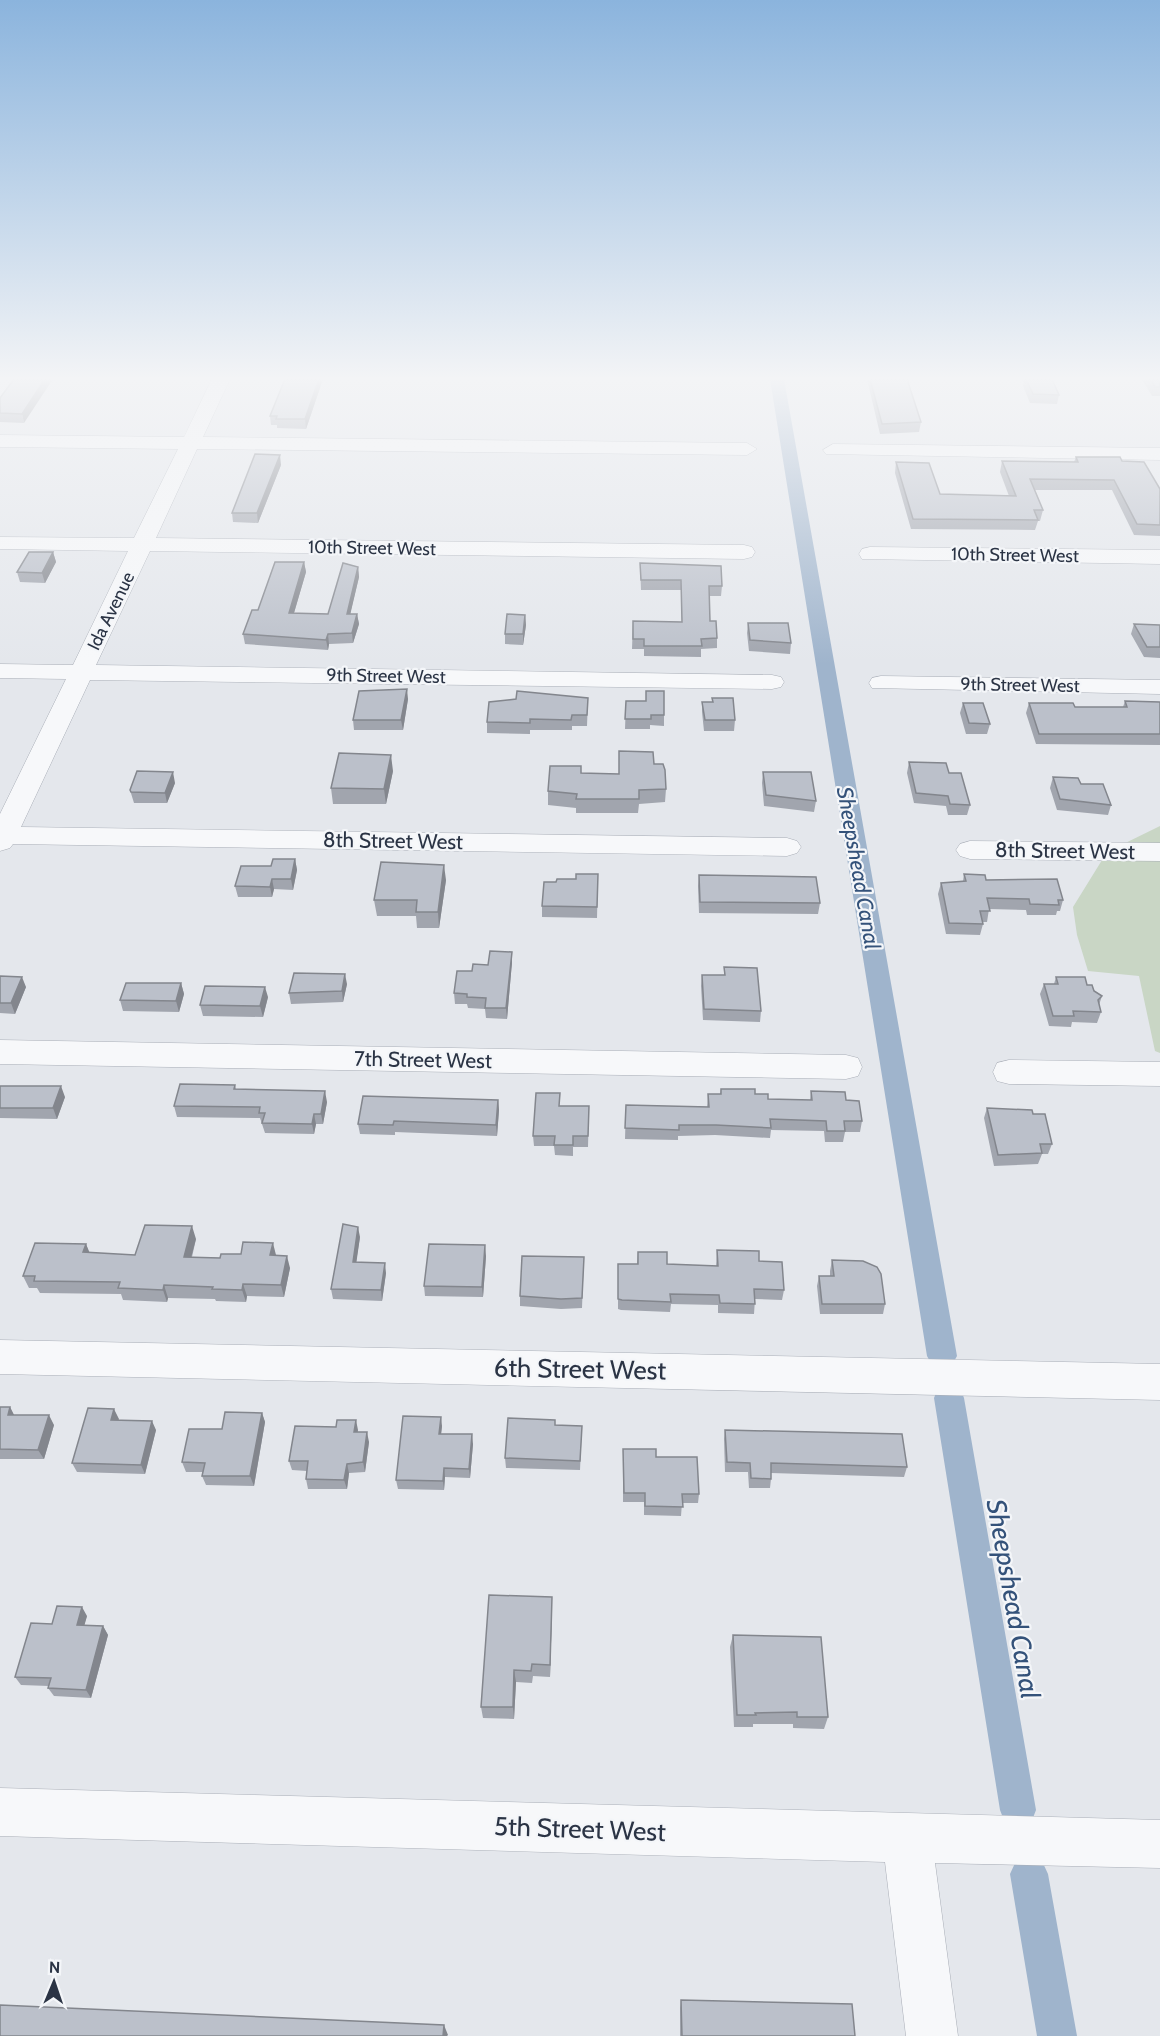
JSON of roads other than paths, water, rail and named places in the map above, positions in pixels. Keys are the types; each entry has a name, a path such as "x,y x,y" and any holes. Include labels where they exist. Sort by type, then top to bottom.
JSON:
{"street":[{"name":"Ida Avenue","path":"1,838 176,474"},
{"name":"10th Street West","path":"0,543 744,552"},
{"name":"10th Street West","path":"870,554 1160,557"},
{"name":"9th Street West","path":"0,671 772,682"},
{"name":"9th Street West","path":"881,682 1160,687"},
{"name":"8th Street West","path":"1,838 787,847"},
{"name":"8th Street West","path":"970,849 1160,852"},
{"name":"7th Street West","path":"0,1052 846,1066"},
{"path":"1009,1072 1160,1074"},
{"name":"6th Street West","path":"0,1357 1160,1382"},
{"name":"5th Street West","path":"0,1812 379,1821 907,1839 1160,1844"},
{"path":"907,1839 932,2036"}],"waterway":[{"name":"Sheepshead Canal","path":"793,474 942,1356"},
{"name":"Sheepshead Canal","path":"949,1398 1018,1810"},
{"name":"Sheepshead Canal","path":"1029,1874 1057,2036"}]}
